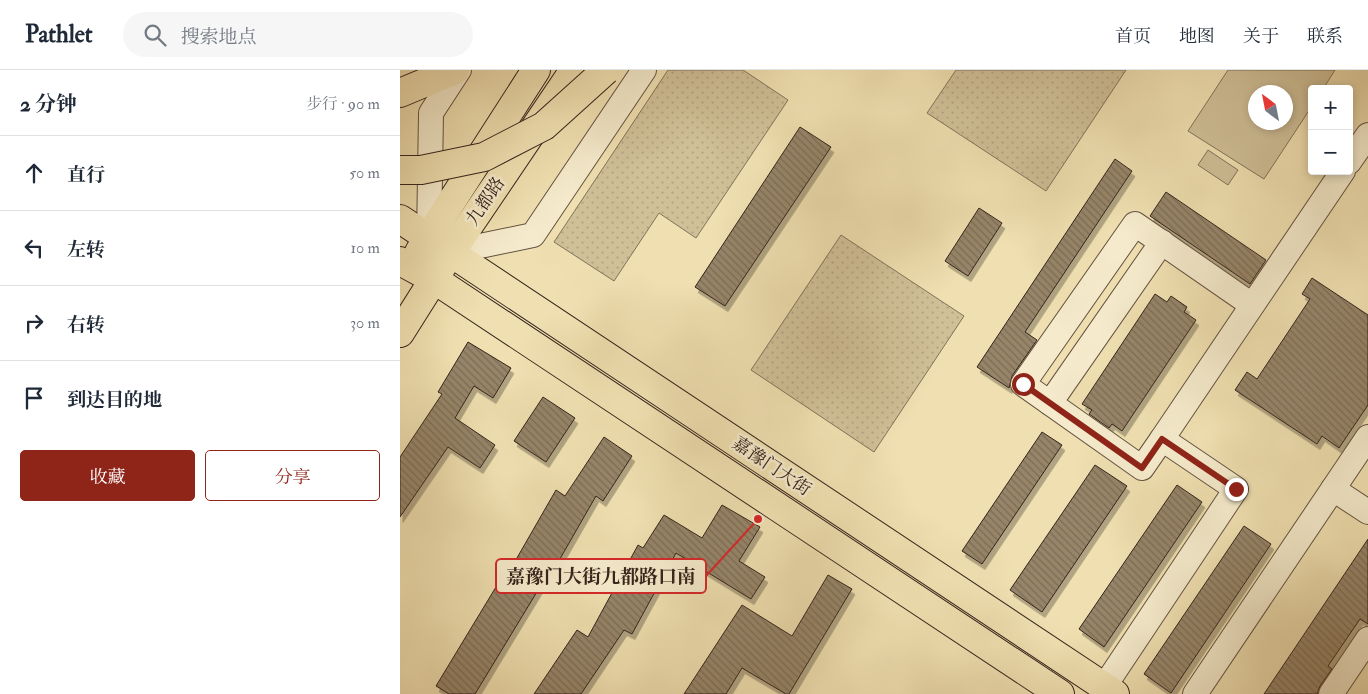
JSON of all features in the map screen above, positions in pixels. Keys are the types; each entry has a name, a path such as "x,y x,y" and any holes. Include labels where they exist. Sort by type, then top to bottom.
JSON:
{"main road":[{"path":"400,92 455,70"},
{"name":"九都路","path":"400,333 434,280 440,245 536,70"},
{"name":"九都路","path":"403,268 440,245 574,70"},
{"path":"400,170 421,170 484,157 544,126 606,70"},
{"name":"嘉豫门大街","path":"400,219 1109,690"},
{"name":"嘉豫门大街","path":"403,268 434,280 1060,694"}],"lane":[{"path":"459,70 431,112 440,245 533,236 644,70"},
{"path":"1353,156 1368,134"},
{"path":"1252,306 1136,224 1023,384 1142,468 1162,439 1252,306 1340,175"},
{"path":"1050,403 1162,242"},
{"path":"1079,305 1105,324"},
{"path":"1200,692 1368,437"},
{"path":"1109,690 1236,489 1162,439"},
{"path":"1333,489 1368,512"},
{"path":"1331,694 1368,639"}],"shaded area":[{"path":"668,70 743,70 788,100 696,238 659,213 614,281 554,242"},
{"path":"956,70 1126,70 1046,191 927,113"},
{"path":"1228,70 1335,70 1326,85 1308,85 1308,112 1264,179 1188,131"},
{"path":"1208,150 1238,170 1228,185 1198,165"},
{"path":"841,235 964,316 874,452 751,370"}],"building":[{"path":"800,127 831,147 725,306 695,287"},
{"path":"1115,159 1132,171 1025,332 1037,340 1012,376 1009,388 977,367"},
{"path":"1166,192 1266,260 1250,284 1150,216"},
{"path":"979,208 1002,223 968,276 945,261"},
{"path":"1312,278 1368,315 1368,405 1339,448 1322,436 1317,444 1235,390 1247,372 1257,379 1310,299 1302,294"},
{"path":"1155,294 1167,302 1171,296 1187,307 1184,312 1196,320 1122,431 1112,424 1109,428 1089,414 1092,410 1082,404"},
{"path":"468,342 511,368 493,398 474,386 455,418 495,445 480,468 448,447 400,517 400,457 442,394 438,392"},
{"path":"543,397 575,418 546,462 514,441"},
{"path":"1042,432 1062,445 982,564 962,551"},
{"path":"604,437 632,456 603,501 596,496 549,578 546,577 475,694 449,694 436,686 499,582 502,584 556,490 565,496"},
{"path":"1095,465 1127,486 1042,612 1010,590"},
{"path":"1177,485 1202,502 1104,647 1079,629"},
{"path":"722,505 760,527 739,561 765,577 751,599 676,553 632,634 624,630 581,694 534,694 577,630 588,637 638,545 643,548 664,515 702,538"},
{"path":"1244,526 1271,544 1171,693 1144,674"},
{"path":"1368,539 1368,624 1360,619 1328,666 1332,669 1320,686 1317,694 1264,694"},
{"path":"828,575 852,589 789,694 742,668 726,694 684,694 742,605 792,636"}],"place":[{"name":"嘉豫门大街九都路口南","path":"758,519"}],"route":[{"path":"1023,384 1142,468 1162,439 1236,489"}]}
